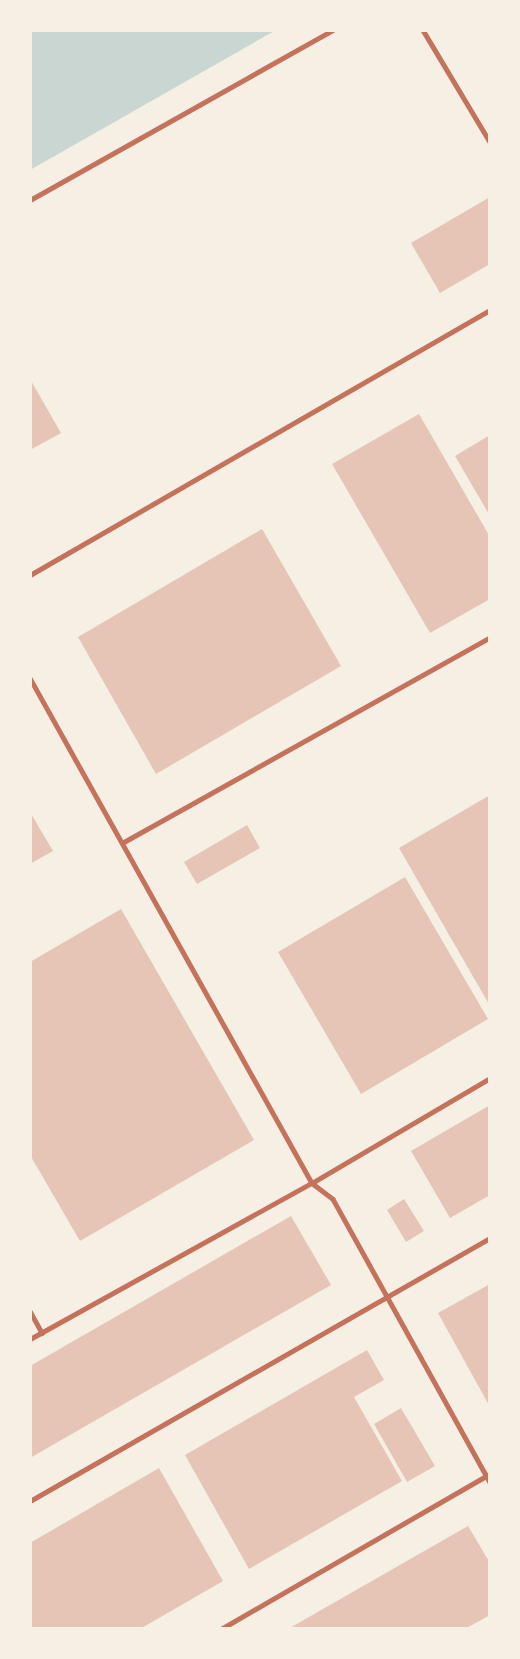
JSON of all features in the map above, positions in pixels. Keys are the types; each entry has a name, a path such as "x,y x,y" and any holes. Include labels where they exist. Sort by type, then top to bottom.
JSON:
{"lane":[{"path":"30,200 333,30"},
{"path":"423,30 490,142"},
{"path":"30,575 490,310"},
{"path":"122,843 490,636"},
{"path":"30,678 312,1183 333,1199 490,1482"},
{"path":"30,1340 312,1183 490,1078"},
{"path":"30,1501 490,1238"},
{"path":"30,1311 42,1333"},
{"path":"221,1629 488,1475"}],"shaded area":[{"path":"30,30 276,30 30,170"}],"building":[{"path":"490,197 490,264 440,293 411,243"},
{"path":"30,379 61,433 30,450"},
{"path":"419,414 490,537 490,599 430,633 332,464"},
{"path":"490,435 490,516 455,456"},
{"path":"262,529 341,666 156,774 78,637"},
{"path":"490,795 490,1006 399,848"},
{"path":"30,812 53,851 30,864"},
{"path":"247,825 260,848 197,884 184,862"},
{"path":"405,877 488,1019 361,1094 278,952"},
{"path":"121,909 254,1140 80,1241 30,1155 30,962"},
{"path":"490,1105 490,1195 450,1218 411,1151"},
{"path":"404,1199 424,1231 406,1242 387,1210"},
{"path":"291,1216 331,1285 30,1458 30,1366"},
{"path":"490,1284 490,1407 438,1313"},
{"path":"367,1350 384,1380 354,1397 402,1481 249,1569 185,1455"},
{"path":"401,1408 435,1466 407,1482 374,1424"},
{"path":"159,1468 223,1581 140,1629 30,1629 30,1543"},
{"path":"468,1526 490,1563 490,1615 465,1629 288,1629"}]}
